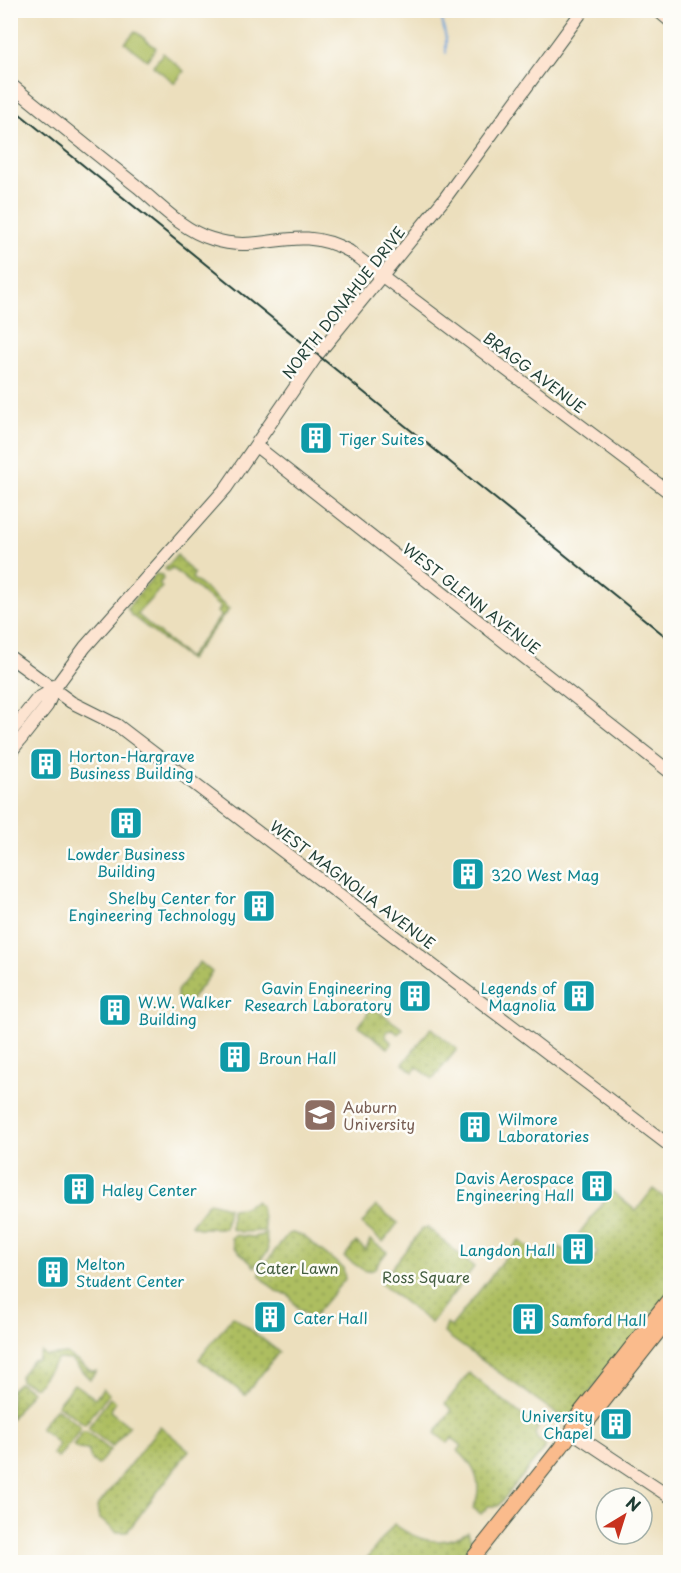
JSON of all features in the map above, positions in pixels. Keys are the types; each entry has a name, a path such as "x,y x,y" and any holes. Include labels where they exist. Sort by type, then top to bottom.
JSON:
{"main road":[{"path":"470,1563 572,1432 579,1414 670,1298"},
{"path":"572,1432 588,1421 670,1317"}],"street":[{"name":"NORTH DONAHUE DRIVE","path":"54,689 108,619 202,517 256,446 318,354 445,198 583,10"},
{"path":"657,10 670,21"},
{"name":"BRAGG AVENUE","path":"10,84 189,229 227,244 244,245 296,237 324,240 349,251 670,493"},
{"name":"WEST GLENN AVENUE","path":"256,446 670,772"},
{"name":"WEST MAGNOLIA AVENUE","path":"10,657 83,710 117,725 139,741 670,1146"},
{"path":"10,733 37,699 54,689"},
{"path":"10,753 47,706 54,689"},
{"path":"572,1432 670,1497"}],"green space":[{"path":"135,31 156,48 147,60 125,43"},
{"path":"163,53 184,71 175,83 153,66"},
{"path":"177,555 194,574 192,578 229,609 189,660 131,615 127,608 156,574 162,575 163,579 159,584 162,587 137,614 188,658 221,616 217,612 221,608 172,568 168,571 165,569"},
{"path":"200,962 212,972 190,1001 183,1002 177,998 177,991"},
{"path":"372,1007 403,1029 398,1034 393,1030 387,1031 386,1037 392,1043 388,1048 359,1026"},
{"path":"431,1028 457,1049 433,1079 417,1067 413,1072 403,1064"},
{"path":"653,1189 670,1202 670,1293 570,1417 564,1419 444,1333 447,1324 451,1327 519,1240 545,1261 558,1246 586,1267 598,1252 578,1235 612,1191 636,1211"},
{"path":"256,1201 261,1206 265,1231 241,1232 231,1229 231,1209 242,1208"},
{"path":"209,1202 228,1207 225,1228 199,1228 191,1225"},
{"path":"376,1206 398,1223 383,1242 362,1224"},
{"name":"Ross Square","path":"423,1228 428,1228 474,1267 431,1323 380,1283"},
{"name":"Cater Lawn","path":"292,1233 303,1236 343,1268 345,1279 314,1316 302,1311 289,1295 277,1292 260,1276 260,1270 287,1235"},
{"path":"266,1234 268,1251 255,1267 234,1247 231,1238 234,1235 253,1237"},
{"path":"370,1240 387,1252 373,1270 365,1271 344,1257 356,1242 366,1250"},
{"path":"233,1316 279,1352 245,1395 199,1359"},
{"path":"41,1352 46,1356 67,1354 91,1371 96,1371 90,1379 71,1360 58,1359 36,1387 21,1381 20,1376 32,1361 38,1360"},
{"path":"469,1373 538,1428 535,1433 537,1439 545,1445 545,1448 498,1506 488,1506 481,1514 473,1508 478,1485 474,1470 458,1451 462,1446 452,1438 448,1443 435,1433 452,1410 445,1404"},
{"path":"19,1383 32,1391 11,1419 11,1390"},
{"path":"74,1384 95,1398 103,1389 109,1394 85,1424 57,1405"},
{"path":"110,1398 116,1402 110,1411 129,1426 112,1447 89,1429"},
{"path":"56,1408 80,1426 80,1430 58,1458 52,1454 59,1444 40,1428"},
{"path":"160,1426 189,1450 127,1532 117,1532 99,1518 97,1507"},
{"path":"82,1432 87,1432 110,1450 98,1465 91,1459 88,1450 78,1449 73,1445"},
{"path":"394,1524 412,1535 439,1541 449,1540 468,1532 472,1543 457,1562 364,1562"}],"waterway":[{"path":"440,10 446,39 446,53"}],"railway":[{"path":"10,106 670,640"}],"place":[{"name":"Tiger Suites","path":"316,438"},
{"name":"Horton-Hargrave Business Building","path":"46,764"},
{"name":"Lowder Business Building","path":"126,823"},
{"name":"320 West Mag","path":"468,874"},
{"name":"Shelby Center for Engineering Technology","path":"259,906"},
{"name":"Gavin Engineering Research Laboratory","path":"415,996"},
{"name":"Legends of Magnolia","path":"579,996"},
{"name":"W.W. Walker Building","path":"115,1010"},
{"name":"Broun Hall","path":"235,1057"},
{"name":"Auburn University","path":"320,1115"},
{"name":"Wilmore Laboratories","path":"475,1127"},
{"name":"Davis Aerospace Engineering Hall","path":"597,1186"},
{"name":"Haley Center","path":"79,1189"},
{"name":"Langdon Hall","path":"578,1249"},
{"name":"Melton Student Center","path":"53,1272"},
{"name":"Cater Hall","path":"270,1317"},
{"name":"Samford Hall","path":"528,1319"},
{"name":"University Chapel","path":"616,1424"}]}
